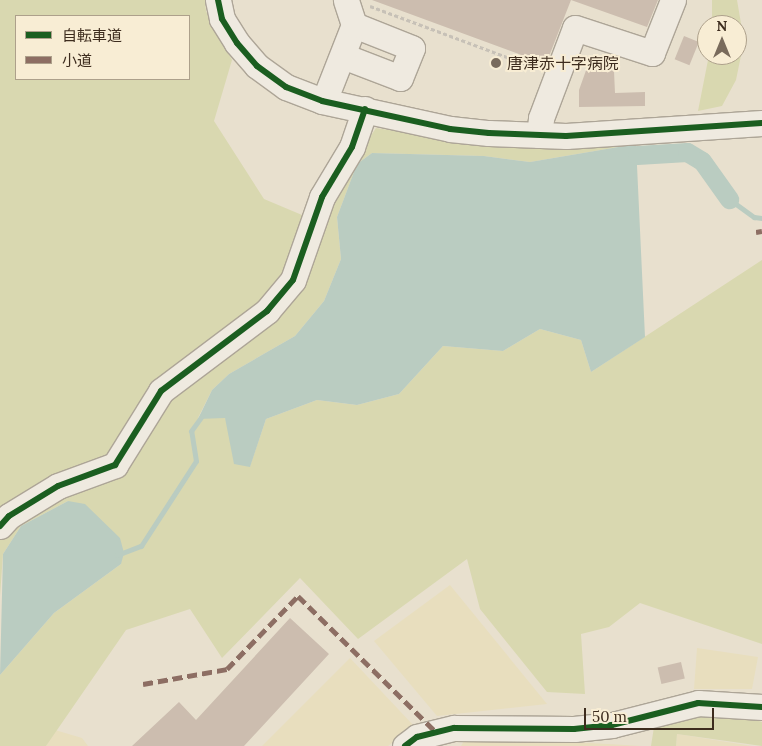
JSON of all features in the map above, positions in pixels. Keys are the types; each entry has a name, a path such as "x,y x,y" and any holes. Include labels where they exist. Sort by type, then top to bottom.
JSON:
{"street":[{"path":"218,0 222,19 237,43 257,66 286,87 324,101 450,129 539,135 762,123"},
{"path":"539,135 542,118 575,28 652,53 673,0"},
{"path":"324,101 343,56 356,10 412,48 400,78 343,56"},
{"path":"0,526 9,516 58,486 115,465 162,391 266,311 293,280 322,197 352,147 365,110"},
{"path":"405,746 416,737 454,728 574,729 612,725 698,703 762,707"}],"path":[{"path":"356,10 546,71"}],"shaded area":[{"path":"636,144 645,337 591,372 581,340 540,329 503,351 443,346 399,394 357,405 317,400 266,419 250,467 234,464 225,418 198,419 212,390 229,374 295,336 324,301 341,259 337,217 357,164 372,153 484,156 530,162"},
{"path":"68,501 85,504 120,538 124,553 121,564 54,613 0,675 3,554 21,526"},
{"path":"450,585 547,704 437,716 374,641"},
{"path":"697,648 758,657 752,689 694,689"},
{"path":"350,658 414,726 388,746 262,746"},
{"path":"55,730 82,738 88,746 46,746"},
{"path":"677,734 752,746 676,746"},
{"path":"467,736 642,746 461,746"}],"green space":[{"path":"0,0 205,0 206,11 232,60 214,121 264,199 302,215 328,199 376,128 504,148 636,144 530,162 484,156 372,153 357,164 337,217 341,259 324,301 295,336 229,374 212,390 198,418 225,418 250,466 266,419 317,400 357,405 399,394 443,346 503,351 540,329 581,340 591,372 762,260 762,644 640,603 609,627 581,634 585,694 547,692 480,609 467,559 358,639 300,578 222,658 190,609 126,630 46,746 0,746 0,675 54,613 121,564 68,501 21,526 3,554 0,596"},
{"path":"712,0 737,0 740,15 712,15"},
{"path":"707,65 739,65 736,80 722,106 698,111"},
{"path":"727,710 762,722 762,746 677,734 676,746 651,746 654,727"}],"building":[{"path":"372,0 571,0 546,64"},
{"path":"571,0 658,0 647,27"},
{"path":"684,36 697,41 697,47 689,65 675,59"},
{"path":"589,62 614,71 615,93 645,92 645,106 579,107 579,90"},
{"path":"290,618 329,654 244,746 132,746 179,702 196,720"},
{"path":"681,662 685,679 661,684 658,667"}],"waterway":[{"path":"637,155 687,152 702,161 729,199"},
{"path":"729,199 754,217 762,218"},
{"path":"117,555 141,546 196,461 191,431 202,416"}],"marked path":[{"path":"756,232 762,231"},
{"path":"143,684 227,669 298,596 435,731"}],"cycle path":[{"path":"218,0 222,19 237,43 257,66 286,87 322,101 450,129 489,133 566,136 762,123"},
{"path":"0,526 9,516 58,486 115,465 161,391 267,311 293,280 322,197 352,147 365,109"},
{"path":"405,746 417,737 454,728 574,729 612,725 698,703 762,707"}],"place":[{"name":"唐津赤十字病院","path":"496,63"}]}
